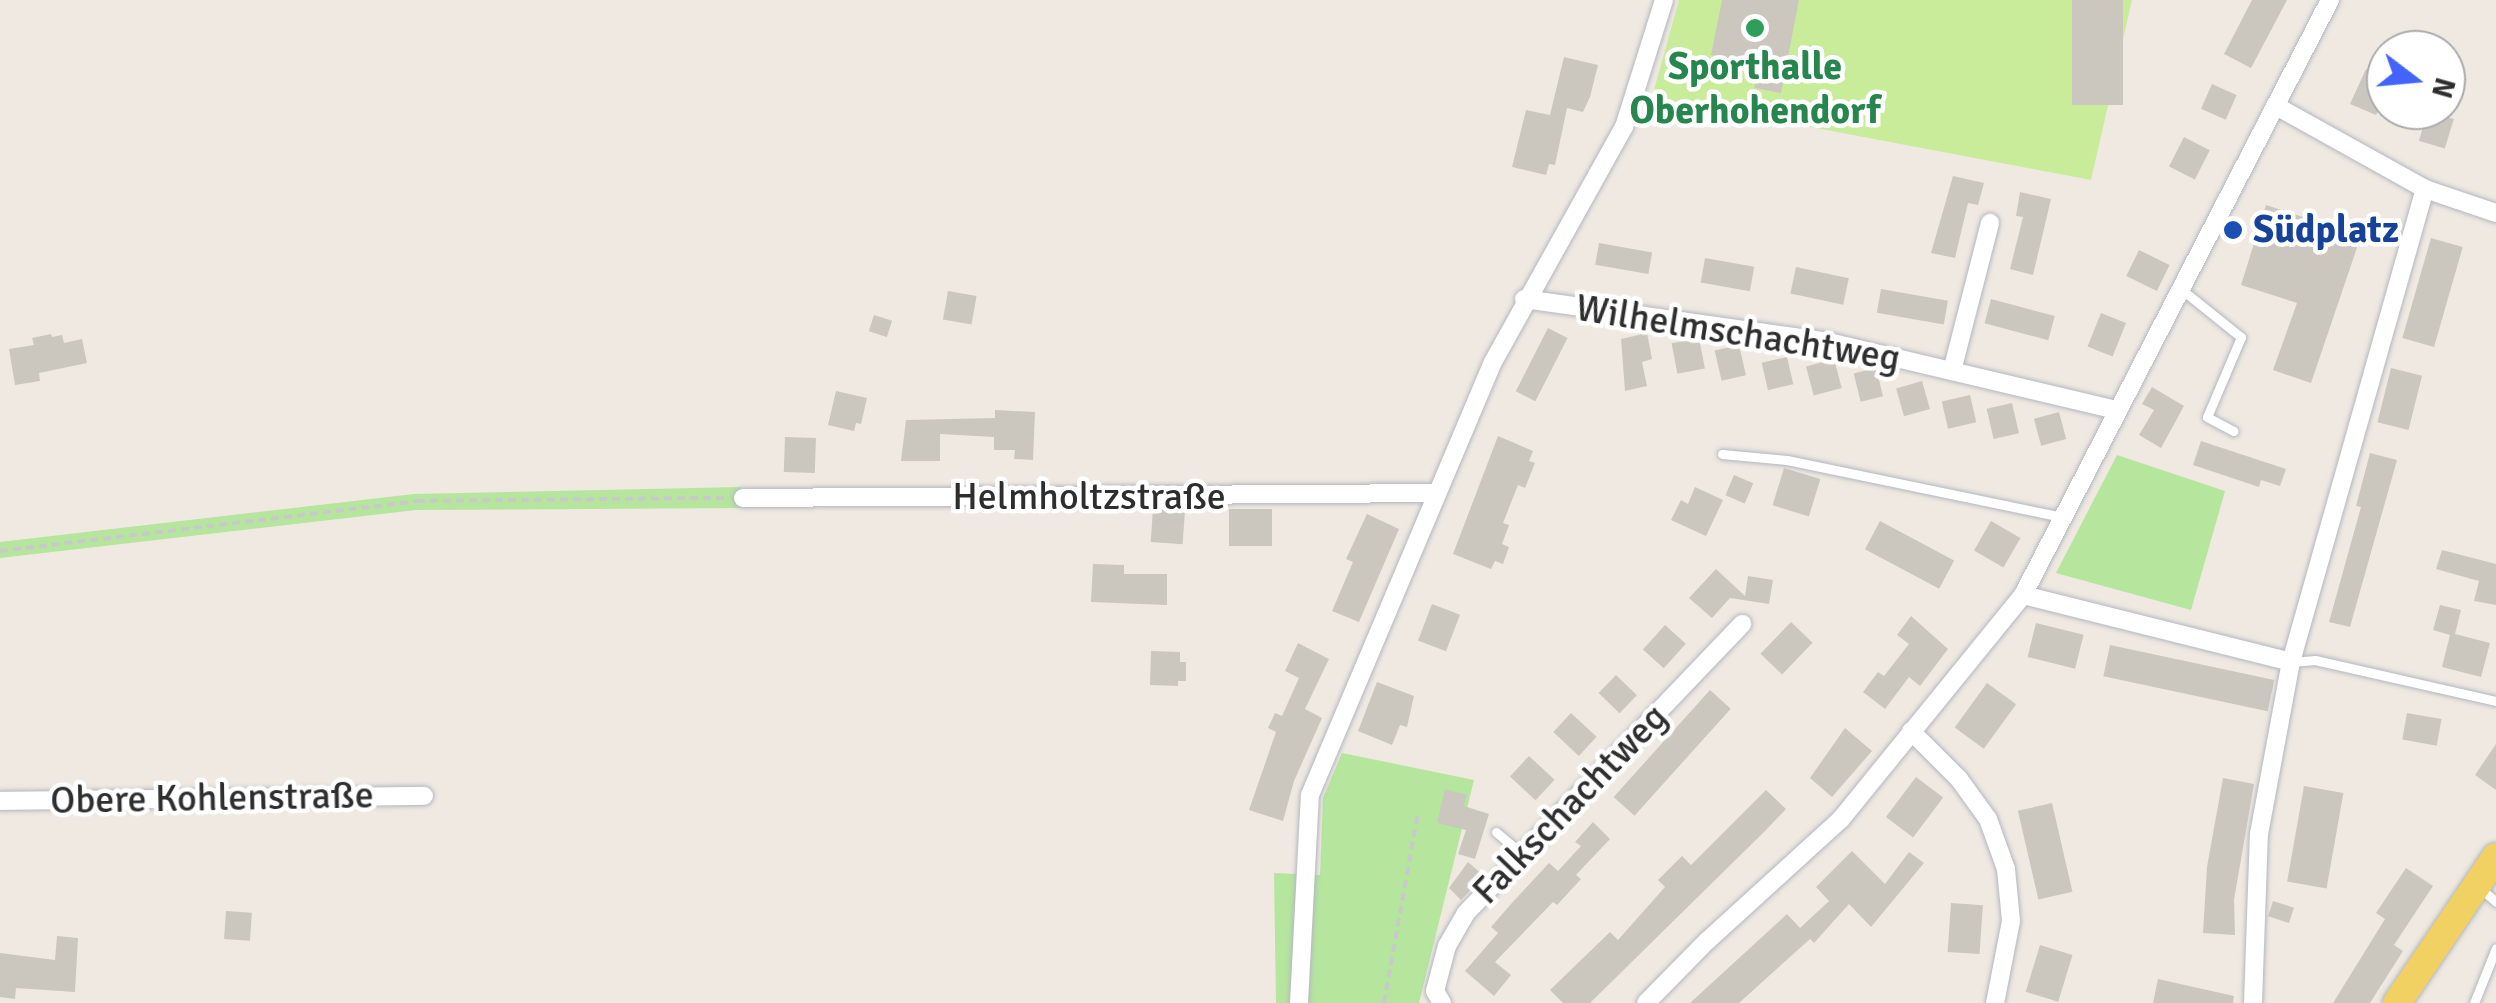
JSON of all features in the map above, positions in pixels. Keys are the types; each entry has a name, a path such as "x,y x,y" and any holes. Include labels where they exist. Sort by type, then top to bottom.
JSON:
{"main road":[{"path":"2397,1003 2487,893 2496,858"}],"street":[{"path":"1299,1003 1310,795 1436,493 1524,299 1624,127 1664,0"},
{"path":"1646,1003 1706,941 1841,818 2023,596 2330,0"},
{"path":"2276,106 2425,189 2496,214"},
{"path":"2253,1003 2259,834 2291,662 2425,189"},
{"name":"Wilhelmschachtweg","path":"1952,370 1990,223"},
{"name":"Wilhelmschachtweg","path":"1524,299 1829,342 2118,410"},
{"name":"Helmholtzstraße","path":"743,498 1436,493"},
{"path":"2023,596 2291,662"},
{"name":"Falkschachtweg","path":"1442,1003 1435,991 1448,946 1466,912 1742,624"},
{"path":"1911,731 1960,779 1988,820 2006,869 2010,921 1995,1003"},
{"name":"Obere Kohlenstraße","path":"0,801 424,796"}],"lane":[{"path":"2181,289 2241,337 2207,417 2233,431"},
{"path":"1722,454 1787,460 2062,517"},
{"path":"2291,662 2315,660 2496,700"},
{"path":"1496,832 1522,854"},
{"path":"2474,1003 2496,948"}],"path":[{"path":"0,550 417,501 743,498"},
{"path":"1384,1003 1418,812"}],"green space":[{"path":"1679,0 2132,0 2091,180 1652,97"},
{"path":"2117,455 2225,491 2191,610 2056,573"},
{"path":"741,487 742,508 416,510 0,558 0,542 414,494"},
{"path":"1342,753 1474,780 1419,1003 1276,1003 1274,873 1320,875 1323,798"}],"building":[{"name":"Sporthalle Oberhohendorf","path":"1722,0 1799,0 1781,93 1754,88 1759,65 1711,55"},
{"path":"2072,0 2123,0 2123,105 2072,105"},
{"path":"2252,0 2287,0 2251,68 2224,54"},
{"path":"1564,57 1598,65 1583,112 1567,108 1555,165 1549,164 1546,175 1512,167 1526,110 1550,115"},
{"path":"2366,69 2366,111 2350,104"},
{"path":"2212,84 2237,95 2226,120 2201,109"},
{"path":"2422,130 2450,130 2445,149 2419,141"},
{"path":"2184,137 2210,150 2195,180 2169,166"},
{"path":"1953,176 1984,183 1978,205 1968,203 1955,258 1931,253"},
{"path":"2020,192 2051,199 2033,275 2010,269 2023,217 2016,216"},
{"path":"2266,205 2361,236 2311,383 2273,370 2297,303 2241,285"},
{"path":"2431,238 2463,247 2434,347 2402,338"},
{"path":"1599,243 1652,252 1648,274 1595,265"},
{"path":"2139,250 2170,265 2157,291 2126,276"},
{"path":"1705,258 1754,267 1750,291 1701,283"},
{"path":"1796,267 1849,278 1843,305 1790,293"},
{"path":"1881,289 1948,301 1944,324 1877,313"},
{"path":"948,291 977,296 972,325 943,320"},
{"path":"1991,299 2055,316 2048,340 1985,323"},
{"path":"2101,313 2126,323 2113,356 2088,346"},
{"path":"874,315 892,321 887,337 869,331"},
{"path":"1548,328 1568,338 1535,401 1516,391"},
{"path":"1647,333 1652,359 1642,362 1647,386 1625,391 1621,339"},
{"path":"62,335 64,343 82,339 87,363 39,373 40,381 15,385 9,349 34,345 32,338"},
{"path":"1699,338 1705,368 1677,374 1672,343"},
{"path":"1739,345 1746,375 1722,381 1715,351"},
{"path":"1787,357 1793,384 1768,390 1762,363"},
{"path":"1834,359 1842,388 1814,395 1806,367"},
{"path":"1876,368 1883,396 1861,402 1854,374"},
{"path":"2391,368 2422,376 2409,430 2377,422"},
{"path":"1922,381 1930,409 1904,416 1896,388"},
{"path":"2152,387 2184,406 2161,448 2139,435 2154,410 2142,404"},
{"path":"836,391 867,398 861,424 856,423 854,431 828,425"},
{"path":"1970,395 1976,422 1948,429 1942,402"},
{"path":"2012,403 2019,433 1994,439 1987,409"},
{"path":"995,410 1035,412 1033,460 1014,459 1015,450 994,450 994,437 940,434 940,461 901,461 906,420 995,418"},
{"path":"2059,412 2066,439 2041,446 2034,419"},
{"path":"1498,436 1533,451 1529,461 1535,463 1525,488 1518,485 1503,523 1509,525 1502,544 1509,547 1503,564 1495,561 1491,569 1453,554"},
{"path":"785,437 816,438 815,473 784,472"},
{"path":"2201,441 2286,469 2280,486 2261,480 2259,487 2193,465"},
{"path":"2370,453 2397,460 2350,627 2329,622 2361,507 2356,506"},
{"path":"1784,468 1820,479 1809,516 1773,505"},
{"path":"1734,475 1753,483 1745,503 1725,495"},
{"path":"1695,487 1723,500 1706,536 1671,520 1681,500 1688,504"},
{"path":"1153,509 1185,511 1183,544 1151,542"},
{"path":"1229,509 1272,509 1272,546 1229,546"},
{"path":"1367,514 1399,529 1359,622 1332,611 1353,562 1346,559"},
{"path":"1880,521 1954,560 1939,589 1865,549"},
{"path":"1991,521 2020,538 2003,567 1974,550"},
{"path":"2442,550 2496,564 2496,605 2474,601 2479,581 2436,569"},
{"path":"1093,564 1124,565 1124,574 1167,574 1167,605 1091,602"},
{"path":"1716,569 1745,596 1748,576 1773,580 1769,604 1730,598 1712,618 1689,598"},
{"path":"1432,604 1460,615 1446,651 1418,640"},
{"path":"2440,605 2461,610 2455,634 2490,643 2481,677 2442,667 2450,635 2433,630"},
{"path":"1911,616 1948,649 1920,686 1909,677 1885,709 1863,692 1878,672 1884,676 1909,644 1897,635"},
{"path":"1791,622 1813,643 1782,674 1760,654"},
{"path":"2036,623 2084,635 2075,669 2028,657"},
{"path":"1665,625 1686,644 1664,668 1643,650"},
{"path":"1298,643 1329,659 1305,709 1322,718 1294,781 1283,821 1249,810 1276,732 1268,728 1275,713 1282,716 1299,678 1285,671"},
{"path":"2110,645 2274,680 2268,711 2103,676"},
{"path":"1151,651 1180,652 1180,662 1186,662 1186,681 1178,681 1178,686 1150,685"},
{"path":"1616,675 1637,695 1619,713 1599,693"},
{"path":"1377,682 1414,696 1407,727 1400,725 1392,745 1358,731"},
{"path":"1987,683 2016,704 1984,749 1955,727"},
{"path":"1710,690 1731,709 1634,816 1614,797"},
{"path":"1571,713 1597,737 1579,756 1553,732"},
{"path":"2407,713 2441,719 2437,746 2402,740"},
{"path":"1845,728 1872,751 1832,797 1810,778"},
{"path":"2496,744 2496,790 2475,775"},
{"path":"1529,756 1555,780 1536,800 1510,776"},
{"path":"1916,777 1943,797 1913,837 1886,817"},
{"path":"2223,778 2254,784 2234,900 2235,935 2203,933 2207,867"},
{"path":"2304,786 2343,793 2327,888 2287,882"},
{"path":"1445,789 1467,795 1464,806 1489,814 1475,859 1458,854 1466,830 1437,823"},
{"path":"1766,790 1786,809 1590,1003 1563,1003 1550,990 1610,932 1618,940 1665,887 1658,880 1682,856 1691,865"},
{"path":"2052,803 2072,892 2038,900 2018,811"},
{"path":"1593,822 1610,839 1576,875 1581,879 1557,905 1553,902 1495,962 1511,975 1494,996 1465,971 1498,933 1491,927 1549,863 1558,871 1581,846 1575,842"},
{"path":"1852,851 1885,884 1909,852 1924,863 1871,927 1849,904 1814,943 1810,939 1739,1003 1690,1003 1787,914 1800,928 1829,901 1816,887"},
{"path":"1468,862 1484,876 1461,900 1449,888"},
{"path":"2406,868 2433,886 2394,945 2403,951 2370,1003 2333,1003 2385,919 2376,913"},
{"path":"2273,901 2294,908 2289,923 2268,916"},
{"path":"1951,903 1983,905 1980,954 1948,952"},
{"path":"226,911 252,913 250,941 224,939"},
{"path":"57,936 78,938 75,992 16,988 15,999 0,997 0,953 55,960"},
{"path":"2040,945 2073,955 2058,1002 2026,992"},
{"path":"2158,979 2234,996 2233,1003 2153,1003"}],"place":[{"name":"Sporthalle Oberhohendorf","path":"1755,28"},
{"name":"Südplatz","path":"2233,230"}]}
